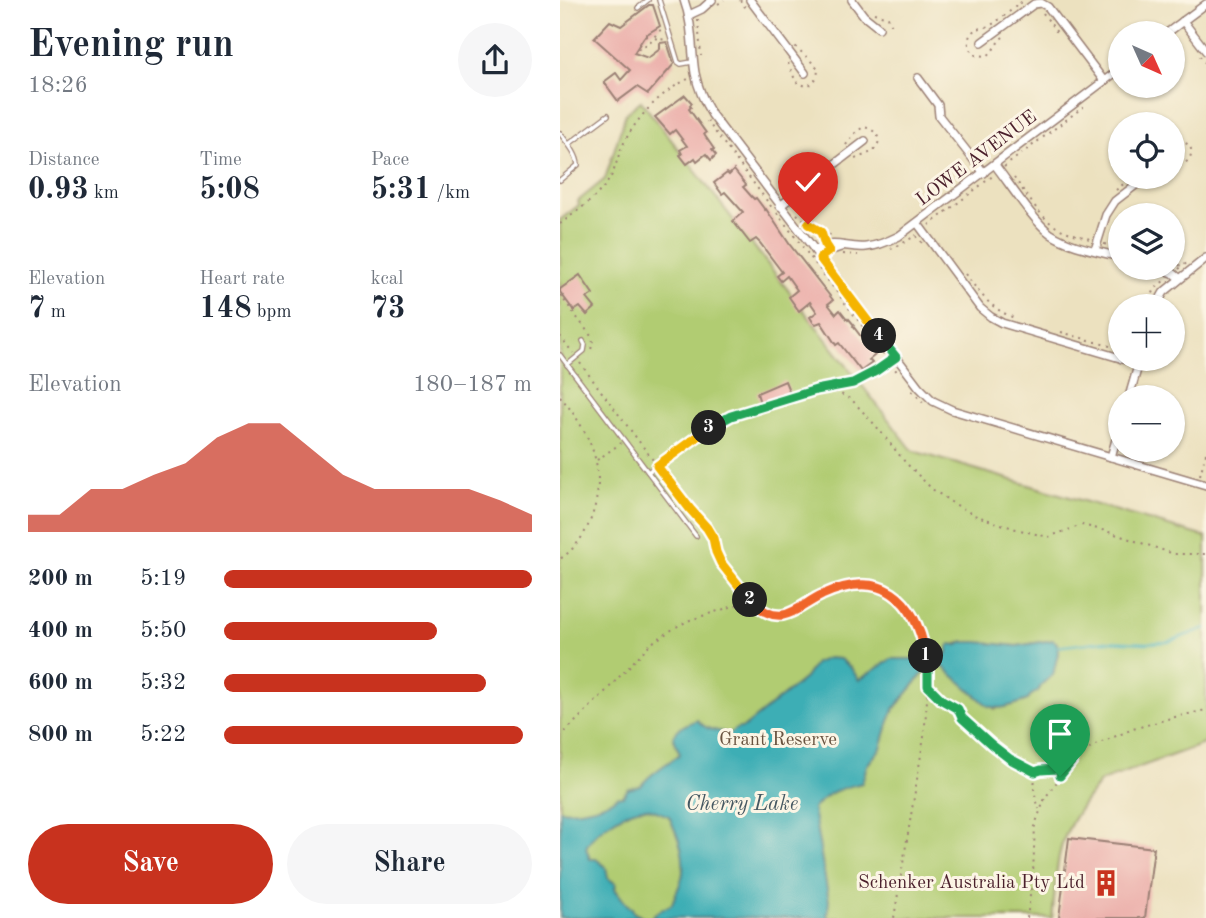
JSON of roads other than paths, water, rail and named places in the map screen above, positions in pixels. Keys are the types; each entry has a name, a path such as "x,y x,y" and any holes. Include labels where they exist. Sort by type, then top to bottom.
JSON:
{"street":[{"path":"686,8 711,0"},
{"path":"686,8 699,11 711,0"},
{"path":"750,0 805,73"},
{"path":"852,0 864,16 879,28"},
{"path":"982,42 1034,4 1041,4 1048,7 1104,81"},
{"path":"1183,21 1206,4"},
{"path":"686,8 692,34 696,77 712,115 783,204 893,360 923,393 939,405 1108,456"},
{"path":"1185,24 1206,51"},
{"path":"918,78 938,105 939,116 984,173"},
{"name":"LOWE AVENUE","path":"818,255 825,245 866,247 883,244 900,236 1108,78"},
{"path":"783,204 865,141"},
{"path":"995,165 1041,225 1052,234 1069,243 1096,246 1108,252"},
{"path":"1096,246 1106,215 1115,201 1134,189"},
{"path":"918,224 980,308 991,317 1002,324 1108,354"},
{"name":"LOWE AVENUE","path":"818,255 842,247"},
{"path":"1185,274 1206,258"},
{"path":"1163,294 1177,280"},
{"path":"1130,462 1206,482"}],"lane":[{"path":"638,8 648,0"},
{"path":"659,0 678,62 694,63"},
{"path":"569,144 608,115"},
{"path":"560,133 576,155 578,165 560,180"},
{"path":"567,365 584,351 583,341"},
{"path":"560,355 696,536"},
{"path":"648,472 718,422 816,390"}],"water":[{"name":"Cherry Lake","path":"1053,640 1057,643 1058,653 1053,675 1028,700 1008,706 988,706 941,665 925,668 894,709 881,748 867,765 862,783 830,794 813,809 829,901 827,918 651,918 672,904 682,879 683,857 669,816 645,808 629,812 611,822 595,835 586,848 590,859 596,859 606,867 608,878 616,884 615,889 625,903 634,913 645,918 560,918 560,810 594,807 617,796 623,796 628,789 641,786 653,773 680,754 673,737 683,726 697,720 709,729 728,734 743,728 805,678 815,663 828,658 840,659 851,668 859,680 891,659 945,655 950,644 978,642 1017,646"}],"waterway":[{"path":"1055,647 1105,641 1168,642 1206,628"}],"place":[{"name":"Schenker Australia Pty Ltd","path":"1106,883"}],"park label":[{"name":"Grant Reserve","path":"778,740"}]}
